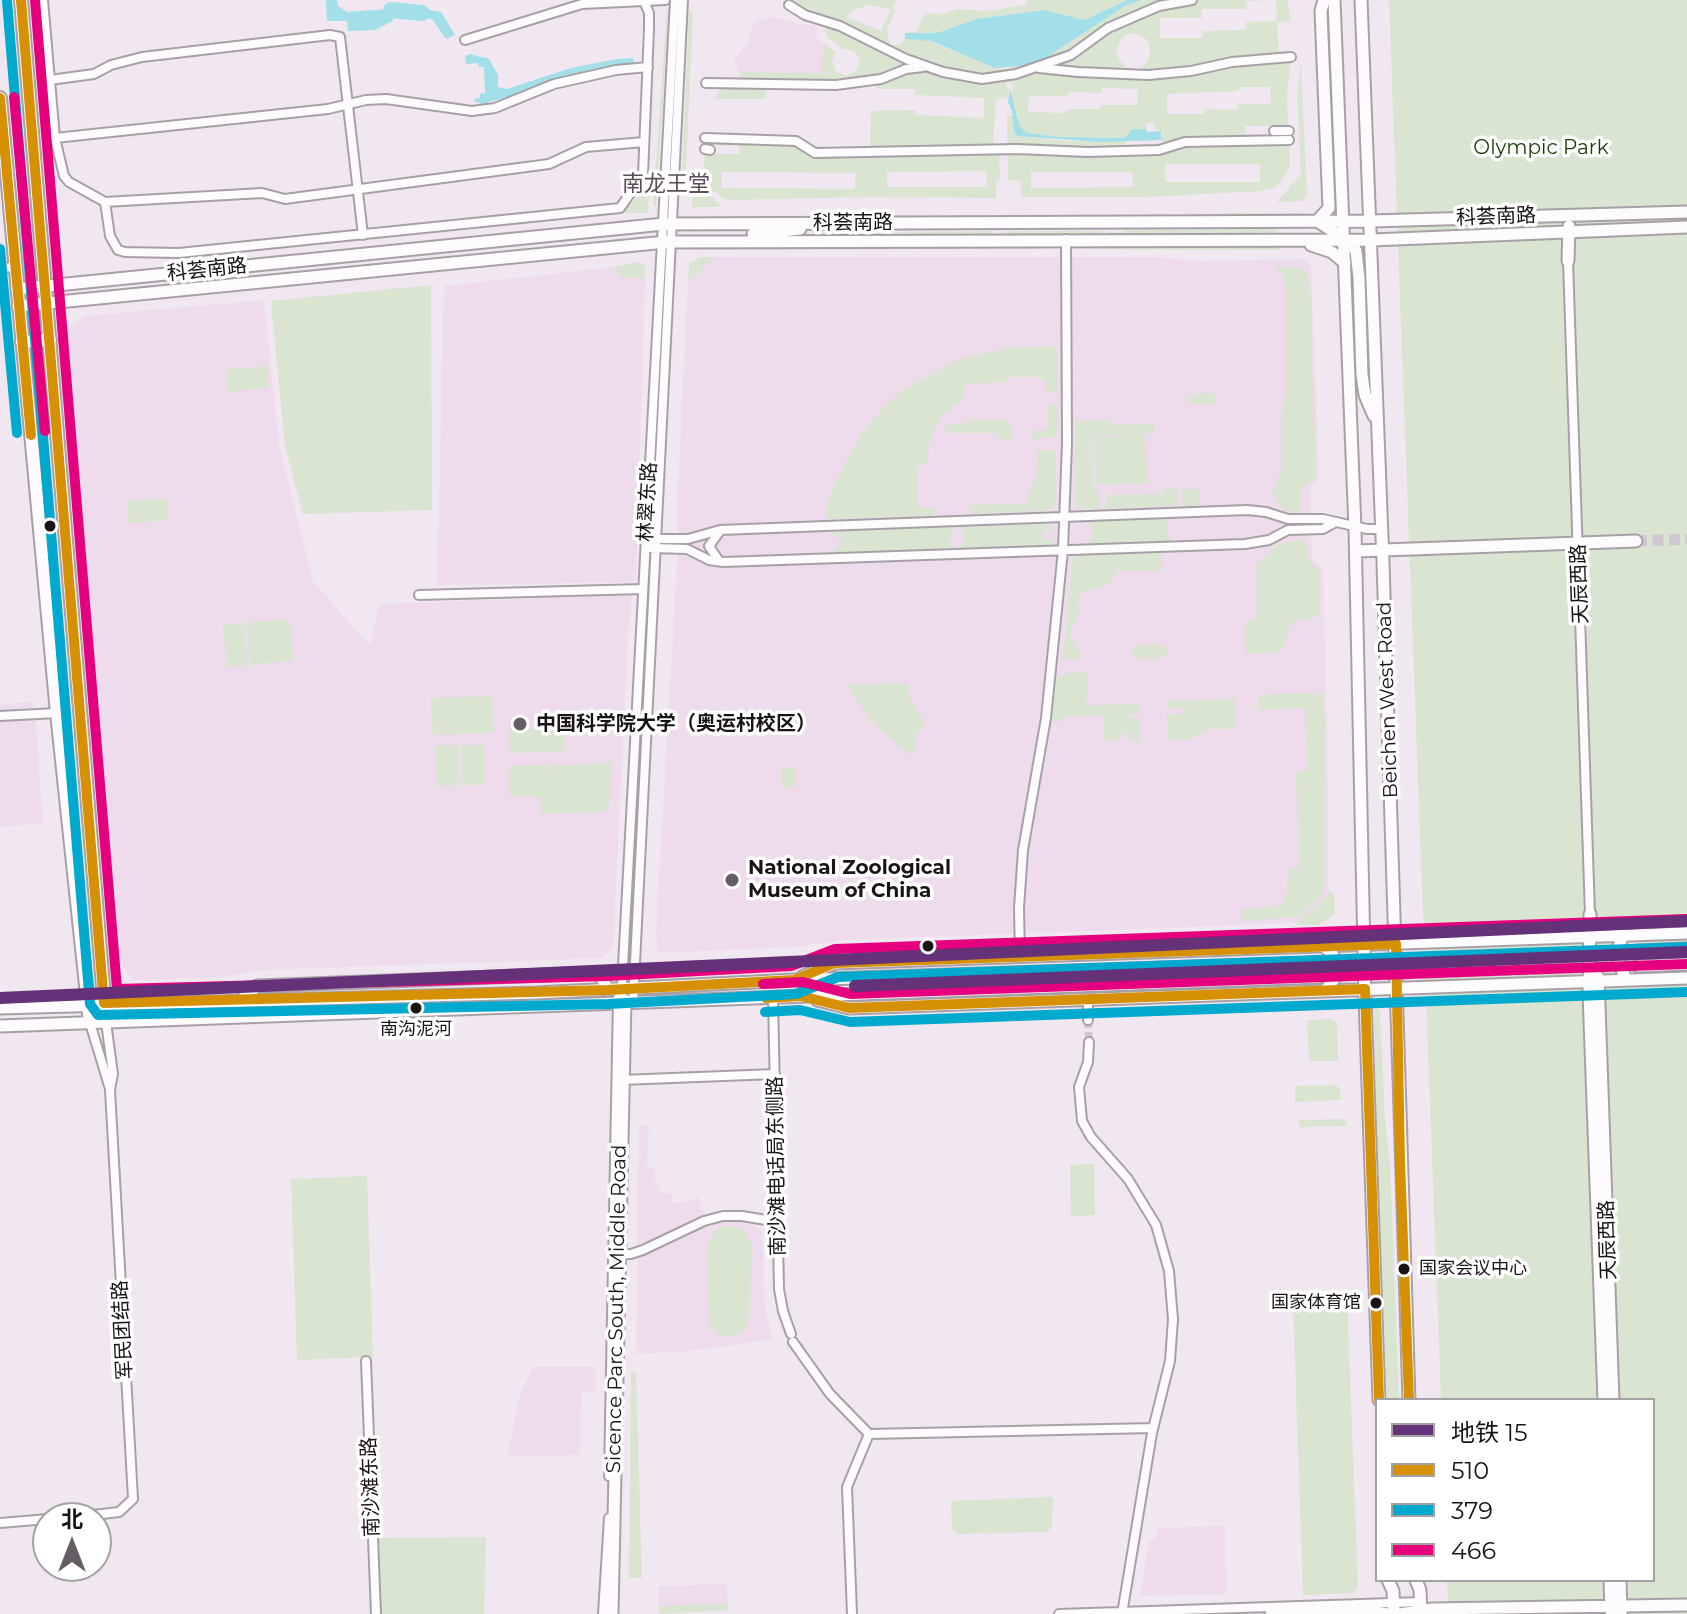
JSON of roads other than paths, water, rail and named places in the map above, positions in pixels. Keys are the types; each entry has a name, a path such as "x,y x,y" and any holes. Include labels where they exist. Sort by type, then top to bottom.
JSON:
{"main road":[{"path":"21,0 106,1022"},
{"path":"0,98 57,713 90,1023"},
{"path":"22,342 50,340"},
{"path":"84,973 102,972"}],"street":[{"path":"43,0 55,138 64,176 105,202 262,193 285,199 549,164 586,147 644,142"},
{"path":"465,40 582,2 665,0"},
{"name":"林翠东路","path":"622,989 650,544 675,0"},
{"name":"林翠东路","path":"665,233 683,0"},
{"path":"789,5 906,59 982,79 1016,74 1071,55 1117,24 1159,6 1192,0"},
{"path":"1324,0 1321,11 1329,208 1317,221 1351,243 1356,251 1362,375 1365,395 1378,428"},
{"name":"Beichen West Road","path":"1334,0 1356,551 1365,989 1379,1398"},
{"name":"Beichen West Road","path":"1361,0 1383,549 1409,1398"},
{"path":"105,202 113,245 125,252 191,252 620,208 643,175 649,13 644,1"},
{"path":"50,80 94,74 111,65 142,57 330,35 340,37 363,235"},
{"path":"1034,67 1148,75 1191,71 1232,62 1291,57"},
{"path":"55,138 328,109 347,103 386,99 472,111 495,108 554,84 616,70 648,67"},
{"path":"706,83 836,85 881,79 906,69 928,67"},
{"path":"705,138 796,141 815,153 1017,149 1088,152 1159,150 1185,142 1289,136 1274,131"},
{"path":"1342,187 1352,224 1359,231 1388,239"},
{"name":"科荟南路","path":"17,289 665,233 820,223 1371,221 1687,212"},
{"name":"天辰西路","path":"1559,215 1567,231"},
{"name":"天辰西路","path":"1573,215 1567,231 1590,914 1613,1398"},
{"path":"1279,221 1284,231 1279,239"},
{"name":"科荟南路","path":"18,306 665,233 1372,240 1687,227"},
{"path":"1020,957 1023,850 1046,718 1063,550 1066,239"},
{"path":"1191,239 1216,244 1315,245 1332,252 1345,263"},
{"path":"0,268 15,267"},
{"path":"650,544 688,539 720,530 1247,510 1273,514 1283,519 1326,519 1367,529 1382,529"},
{"path":"1273,514 1276,526 1273,537"},
{"path":"650,544 687,549 709,560 719,561 1245,544 1288,530 1323,529 1334,523"},
{"path":"719,561 709,546 720,530"},
{"path":"1356,551 1636,541"},
{"name":"林翠东路","path":"622,989 643,589 650,544"},
{"path":"419,595 643,589"},
{"path":"0,716 57,713"},
{"path":"794,980 835,963 1687,933"},
{"path":"1623,935 1618,949 1626,980"},
{"path":"1324,946 1333,955 1334,968 1334,979 1326,990"},
{"path":"1638,951 1687,949"},
{"path":"0,1008 1318,963"},
{"path":"1638,966 1687,964"},
{"path":"241,1000 257,986 599,973 622,989 625,1003 618,1254 603,1614"},
{"path":"0,1026 1319,977"},
{"path":"801,996 849,1008 1687,978"},
{"name":"天辰西路","path":"1594,981 1604,1398"},
{"name":"南沙滩电话局东侧路","path":"773,997 779,1289 783,1311 792,1338 830,1394 869,1434"},
{"path":"1088,998 1088,1020"},
{"name":"Sicence Parc South, Middle Road","path":"614,1614 618,1254 625,1003"},
{"name":"军民团结路","path":"106,1022 113,1074 110,1090 133,1499 119,1512 112,1513"},
{"name":"军民团结路","path":"90,1023 110,1090"},
{"path":"1089,1042 1088,1062 1079,1087 1082,1121 1091,1137 1128,1179 1156,1225 1169,1271 1173,1319 1170,1361 1153,1428 1122,1613"},
{"path":"624,1080 775,1074"},
{"path":"618,1254 643,1250 704,1221 723,1216 778,1222"},
{"name":"南沙滩东路","path":"366,1361 376,1614"},
{"path":"852,1614 847,1487 869,1434 1153,1428"},
{"path":"0,1523 32,1520"},
{"path":"1389,1582 1393,1591 1391,1610"},
{"path":"1416,1582 1421,1608"},
{"path":"1610,1582 1616,1611"},
{"path":"1616,1611 1620,1582"},
{"path":"1616,1611 1628,1599 1687,1597"},
{"path":"1059,1614 1421,1608 1616,1611 1687,1605"},
{"path":"1400,1614 1421,1608"},
{"path":"1271,1614 1391,1610"}],"water":[{"path":"326,0 337,0 338,6 347,12 388,9 393,21 375,30 348,31 347,21 327,21"},
{"path":"1128,0 1142,0 1125,6 1047,57 1021,66 995,68 931,41 905,39 905,33 937,33 977,19 1044,10 1084,20"},
{"path":"424,9 441,12 455,35 446,39 432,19 422,17"},
{"path":"470,54 489,59 498,75 498,87 507,89 571,68 617,59 633,58 634,63 549,81 488,102 487,105 474,99 485,93 484,67 479,67 478,63 466,64 465,56"},
{"path":"1010,89 1020,127 1027,133 1125,138 1132,129 1146,129 1147,132 1161,131 1161,140 1101,142 1017,136 1008,102"}],"waterway":[{"path":"391,10 422,13"}],"tunnel":[{"path":"1636,541 1687,539"},
{"path":"1318,963 1638,951"},
{"path":"1319,977 1638,966"},
{"path":"1088,1020 1089,1042"}],"metro line":[{"name":"15","path":"0,998 1687,921"},
{"name":"15","path":"855,986 1687,952"}],"place":[{"name":"中国科学院大学（奥运村校区）","path":"520,724"},
{"name":"National Zoological Museum of China","path":"732,880"},
{"name":"南沟泥河","path":"416,1008"},
{"name":"国家会议中心","path":"1404,1269"},
{"name":"国家体育馆","path":"1376,1303"}],"district":[{"name":"南龙王堂","path":"666,185"}],"park label":[{"name":"Olympic Park","path":"1541,148"}]}
